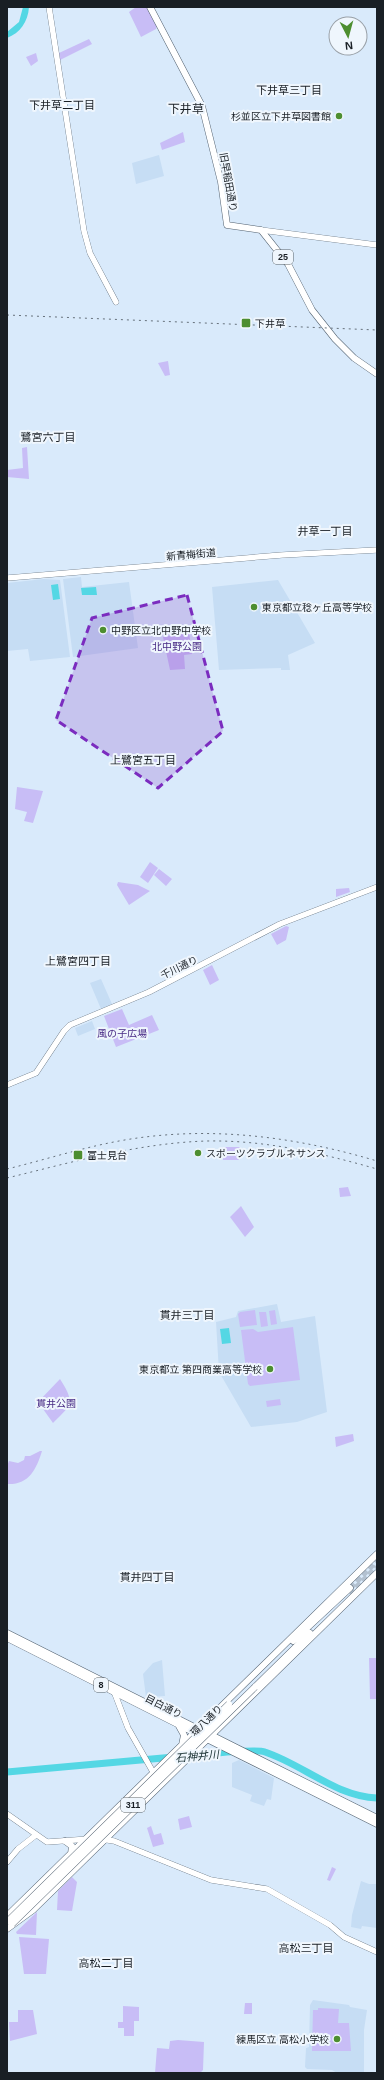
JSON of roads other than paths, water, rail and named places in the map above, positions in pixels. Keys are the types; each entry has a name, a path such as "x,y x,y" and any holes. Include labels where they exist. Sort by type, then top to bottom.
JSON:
{"main road":[{"name":"旧早稲田通り","path":"150,7 202,106 221,182 227,225 261,230"},
{"name":"25","path":"261,230 288,264 312,310 335,339 354,358 377,374"},
{"path":"8,1922 33,1910 210,1738 287,1658 297,1642 377,1554"},
{"path":"268,1660 297,1642 377,1573"},
{"name":"環八通り","path":"8,1922 276,1658 297,1642 350,1591"},
{"name":"目白通り","path":"7,1633 111,1685 196,1731 226,1745 236,1747 377,1818"},
{"name":"目白通り","path":"7,1638 177,1724 196,1731"},
{"path":"196,1731 268,1660 284,1648 297,1642"},
{"name":"環八通り","path":"8,1922 254,1687 273,1672 297,1642"},
{"path":"276,1658 284,1648"},
{"path":"224,1723 221,1733 226,1745"},
{"path":"177,1724 183,1733 182,1745"},
{"name":"311","path":"8,1922 85,1839 196,1731"},
{"name":"目白通り","path":"226,1745 242,1757 377,1824"},
{"path":"162,1764 159,1772 162,1776 173,1774"},
{"path":"64,1841 72,1846 71,1854"}],"street":[{"path":"49,7 85,233 90,253 116,302"},
{"path":"261,230 377,245"},
{"name":"新青梅街道","path":"7,578 282,555 377,550"},
{"name":"千川通り","path":"7,1085 36,1073 64,1031 70,1025 149,992 280,924 377,887"},
{"path":"111,1685 128,1728 153,1772"},
{"path":"7,1814 47,1842 106,1839 211,1880 267,1889 330,1926 344,1937 377,1952"},
{"path":"7,1862 18,1849 36,1835"}],"water":[{"path":"23,7 29,7 25,22 16,33 7,38 7,32 19,22"},
{"path":"58,584 60,599 53,600 51,585"},
{"path":"96,587 97,595 82,595 81,588"},
{"path":"229,1328 231,1343 222,1344 220,1329"}],"waterway":[{"name":"石神井川","path":"186,1756 239,1751 265,1752 293,1764 347,1792 377,1798"},
{"name":"石神井川","path":"7,1772 174,1757"}],"tunnel":[{"path":"350,1588 377,1560"},
{"path":"350,1594 377,1567"}],"railway":[{"path":"7,315 377,330"},
{"path":"7,1169 119,1141 152,1136 184,1134 217,1134 281,1139 345,1152 377,1161"},
{"path":"7,1178 131,1149 156,1145 207,1141 229,1141 272,1145 314,1153 377,1169"}],"place":[{"name":"杉並区立下井草図書館","path":"339,116"},
{"name":"下井草","path":"246,323"},
{"name":"東京都立稔ヶ丘高等学校","path":"254,607"},
{"name":"中野区立北中野中学校","path":"103,630"},
{"name":"スポーツクラブルネサンス","path":"198,1153"},
{"name":"富士見台","path":"78,1155"},
{"name":"東京都立 第四商業高等学校","path":"270,1369"},
{"name":"練馬区立 高松小学校","path":"337,2039"}],"district":[{"name":"下井草三丁目","path":"289,90"},
{"name":"下井草二丁目","path":"62,105"},
{"name":"下井草","path":"186,109"},
{"name":"鷺宮六丁目","path":"48,437"},
{"name":"井草一丁目","path":"325,531"},
{"name":"上鷺宮五丁目","path":"143,760"},
{"name":"上鷺宮四丁目","path":"78,961"},
{"name":"貫井三丁目","path":"187,1315"},
{"name":"貫井四丁目","path":"147,1577"},
{"name":"高松三丁目","path":"306,1948"},
{"name":"高松二丁目","path":"106,1963"}],"park label":[{"name":"北中野公園","path":"177,646"},
{"name":"風の子広場","path":"122,1033"},
{"name":"貫井公園","path":"56,1403"}]}
